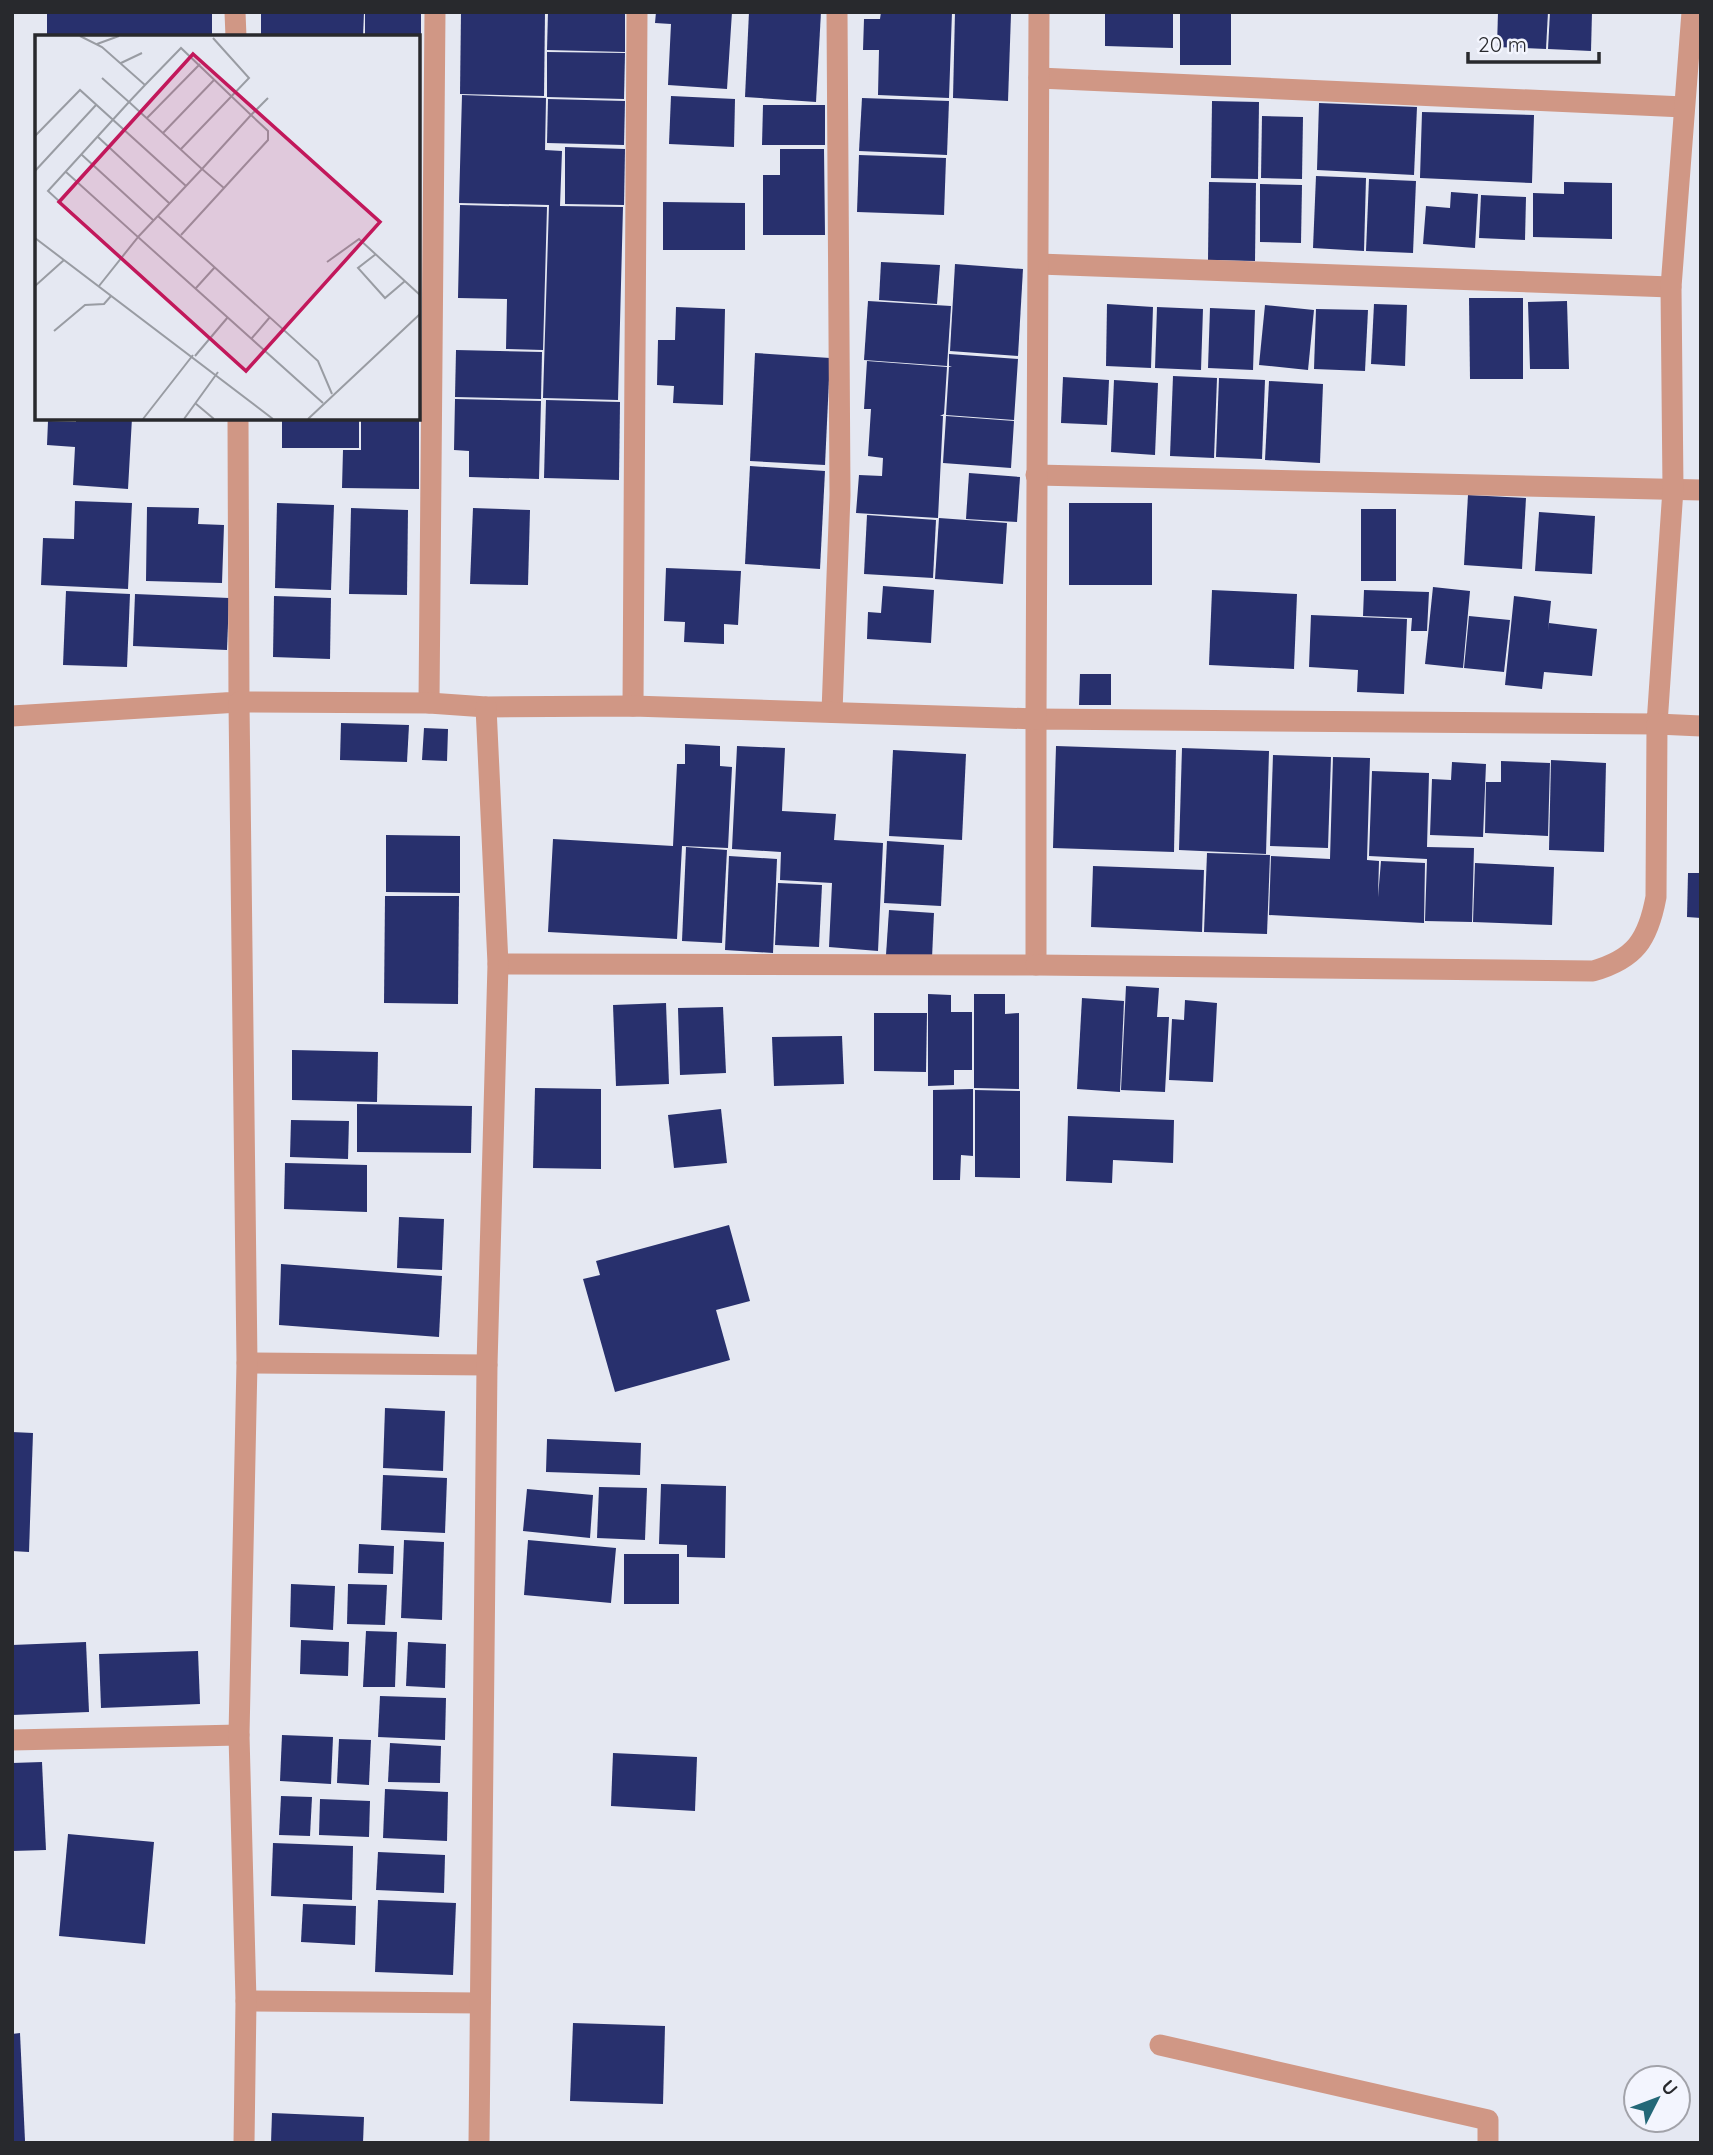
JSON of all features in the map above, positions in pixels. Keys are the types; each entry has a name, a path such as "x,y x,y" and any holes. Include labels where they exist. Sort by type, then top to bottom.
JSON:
{"street":[{"path":"235,12 236,35"},
{"path":"429,703 435,12"},
{"path":"633,706 637,12"},
{"path":"832,712 841,495 837,12"},
{"path":"1036,965 1039,12"},
{"path":"498,964 1036,965 1593,971 1619,963 1641,941 1651,922 1656,897 1657,724 1673,489 1671,287 1692,12"},
{"path":"1039,78 1684,107"},
{"path":"1039,264 1671,287"},
{"path":"238,420 247,1363 239,1735 246,2001 244,2143"},
{"path":"1037,475 1701,490"},
{"path":"12,716 239,702 429,703 486,707 633,706 1036,719 1701,726"},
{"path":"479,2143 487,1366 498,964 486,707"},
{"path":"247,1363 487,1366"},
{"path":"12,1740 239,1735"},
{"path":"246,2001 480,2003"},
{"path":"1160,2045 1488,2120 1488,2143"}],"building":[{"path":"47,12 212,12 212,35 47,35"},
{"path":"261,12 364,12 363,35 261,35"},
{"path":"365,12 421,12 421,46 420,35 365,35"},
{"path":"461,12 545,12 544,96 460,94"},
{"path":"548,12 625,12 625,52 547,50"},
{"path":"656,12 732,12 727,89 668,85 671,24 655,23"},
{"path":"749,12 821,12 816,102 745,97"},
{"path":"881,12 952,12 949,98 878,95 879,50 863,50 864,19 880,19"},
{"path":"955,12 1011,14 1008,101 953,98"},
{"path":"1105,12 1173,12 1173,48 1105,46"},
{"path":"1180,12 1231,12 1231,65 1180,65"},
{"path":"1498,12 1548,12 1546,49 1497,47"},
{"path":"1550,12 1592,12 1591,51 1548,49"},
{"path":"547,52 625,53 624,99 547,97"},
{"path":"462,95 546,98 545,150 562,151 560,206 623,207 618,400 543,398 549,205 459,203"},
{"path":"671,96 735,99 734,147 669,144"},
{"path":"862,98 949,101 947,155 859,151"},
{"path":"548,99 625,101 624,145 547,143"},
{"path":"1212,101 1259,102 1258,179 1211,178"},
{"path":"1319,103 1417,107 1414,175 1317,170"},
{"path":"763,105 825,105 825,145 762,145"},
{"path":"1422,112 1534,115 1532,183 1420,178"},
{"path":"1262,116 1303,117 1302,179 1261,178"},
{"path":"565,147 625,149 624,205 565,204"},
{"path":"780,149 824,149 825,235 763,235 763,175 780,175"},
{"path":"859,155 946,158 944,215 857,212"},
{"path":"1316,176 1366,178 1364,251 1313,248"},
{"path":"1369,179 1416,181 1413,253 1366,251"},
{"path":"1209,182 1256,183 1255,261 1208,260"},
{"path":"1564,182 1612,183 1612,239 1533,237 1533,193 1564,194"},
{"path":"1260,184 1302,185 1301,243 1260,242"},
{"path":"1451,192 1478,194 1475,248 1423,244 1426,206 1450,208"},
{"path":"1481,195 1526,197 1525,240 1479,238"},
{"path":"663,202 745,203 745,250 663,250"},
{"path":"460,205 547,207 543,350 506,349 507,299 458,298"},
{"path":"881,262 940,265 937,304 879,300"},
{"path":"955,264 1023,269 1018,356 950,351"},
{"path":"1469,298 1523,298 1523,379 1470,379"},
{"path":"868,301 951,306 947,366 864,360"},
{"path":"1567,301 1569,369 1530,369 1528,302"},
{"path":"1107,304 1153,307 1151,368 1106,366"},
{"path":"1374,304 1407,305 1405,366 1371,364"},
{"path":"1265,305 1314,310 1308,370 1259,365"},
{"path":"676,307 725,309 723,405 673,403 674,386 657,385 658,340 675,340"},
{"path":"1157,307 1203,309 1201,370 1155,368"},
{"path":"1210,308 1255,310 1253,370 1208,368"},
{"path":"1316,309 1368,310 1365,371 1314,369"},
{"path":"456,350 542,352 541,399 455,397"},
{"path":"755,353 830,358 825,465 750,461"},
{"path":"949,354 1018,359 1014,420 946,415 949,367 952,366 949,366"},
{"path":"867,361 947,367 944,414 940,416 943,416 938,518 856,513 859,475 882,476 883,458 868,456 871,409 864,409"},
{"path":"1173,376 1217,378 1214,458 1170,456"},
{"path":"1063,377 1109,380 1107,425 1061,423"},
{"path":"1219,378 1265,380 1262,459 1216,457"},
{"path":"1114,380 1158,383 1155,455 1111,452"},
{"path":"1269,381 1323,384 1320,463 1265,460"},
{"path":"455,399 541,401 539,479 469,477 469,451 454,450"},
{"path":"546,400 620,402 619,480 544,478"},
{"path":"946,416 1014,421 1011,468 943,463"},
{"path":"132,420 128,489 73,485 75,447 47,445 48,421"},
{"path":"282,420 359,420 359,448 282,448"},
{"path":"361,420 419,420 419,489 342,488 343,450 361,450"},
{"path":"750,466 825,471 820,569 745,564"},
{"path":"969,473 1020,477 1017,522 966,519"},
{"path":"1468,495 1526,498 1522,569 1464,565"},
{"path":"75,501 132,503 128,589 41,585 43,538 74,539"},
{"path":"277,503 334,505 331,590 275,588"},
{"path":"1069,503 1152,503 1152,585 1069,585"},
{"path":"147,507 199,508 198,524 224,525 222,583 146,581"},
{"path":"351,508 408,510 407,595 349,594"},
{"path":"473,508 530,510 528,585 470,584"},
{"path":"1361,509 1396,509 1396,581 1361,581"},
{"path":"1539,512 1595,516 1592,574 1535,571"},
{"path":"867,515 936,520 933,578 864,574"},
{"path":"939,518 1007,523 1003,584 935,579"},
{"path":"666,568 741,571 738,625 724,624 724,644 684,642 685,622 664,621"},
{"path":"883,586 934,590 931,643 867,639 868,612 881,613"},
{"path":"1433,587 1470,591 1463,668 1425,664"},
{"path":"1212,590 1297,594 1294,669 1209,665"},
{"path":"1364,590 1429,592 1427,631 1411,631 1412,618 1363,616"},
{"path":"66,591 130,594 127,667 63,665"},
{"path":"135,594 229,598 227,650 133,646"},
{"path":"274,596 331,598 330,659 273,657"},
{"path":"1514,596 1551,601 1548,631 1549,623 1597,629 1592,676 1544,672 1542,689 1505,685"},
{"path":"1311,615 1407,619 1404,694 1357,692 1358,670 1309,667"},
{"path":"1469,616 1510,620 1504,672 1464,668"},
{"path":"1080,674 1111,674 1111,705 1079,705"},
{"path":"341,723 409,725 407,762 340,760"},
{"path":"424,728 448,729 447,761 422,760"},
{"path":"685,744 720,746 720,766 732,767 728,848 682,846 677,939 548,932 553,839 673,846 677,764 685,764"},
{"path":"737,746 785,748 782,811 836,814 834,840 883,843 878,951 829,947 832,883 780,880 781,852 732,849"},
{"path":"1056,746 1176,750 1174,852 1053,848"},
{"path":"1182,748 1269,751 1266,854 1179,850"},
{"path":"893,750 966,754 962,840 889,836"},
{"path":"1273,755 1331,757 1328,848 1270,846"},
{"path":"1333,757 1370,758 1367,860 1379,861 1378,897 1381,861 1425,863 1424,923 1269,915 1271,856 1330,859"},
{"path":"1551,760 1606,763 1604,852 1549,850"},
{"path":"1501,761 1550,763 1548,836 1485,833 1486,782 1501,782"},
{"path":"1452,762 1486,764 1483,837 1430,835 1432,779 1451,780"},
{"path":"1372,771 1429,773 1427,847 1474,848 1472,922 1425,921 1427,859 1369,856"},
{"path":"386,835 460,836 460,893 386,892"},
{"path":"887,841 944,845 941,906 884,903"},
{"path":"686,847 727,850 722,943 682,941"},
{"path":"1207,853 1270,855 1267,934 1204,932"},
{"path":"729,856 777,859 773,953 725,950"},
{"path":"1475,863 1554,867 1552,925 1473,922"},
{"path":"1093,866 1204,870 1202,932 1091,927"},
{"path":"1688,873 1701,873 1701,918 1687,917"},
{"path":"778,883 822,885 819,947 775,945"},
{"path":"385,896 459,896 458,1004 384,1003"},
{"path":"889,910 934,913 932,958 886,955"},
{"path":"1126,986 1159,988 1157,1017 1169,1017 1165,1092 1121,1090"},
{"path":"928,994 951,995 951,1012 972,1012 972,1070 954,1070 954,1085 928,1086"},
{"path":"974,994 1005,994 1005,1014 1019,1013 1019,1089 974,1088"},
{"path":"1082,998 1124,1001 1120,1092 1077,1089"},
{"path":"1185,1000 1217,1003 1213,1082 1169,1080 1172,1019 1184,1020"},
{"path":"666,1003 669,1084 616,1086 613,1005"},
{"path":"723,1007 726,1073 680,1075 678,1008"},
{"path":"874,1013 927,1013 926,1072 874,1071"},
{"path":"842,1036 844,1084 774,1086 772,1037"},
{"path":"292,1050 378,1052 377,1102 292,1100"},
{"path":"535,1088 601,1089 601,1169 533,1168"},
{"path":"973,1089 973,1156 961,1155 960,1180 933,1180 933,1090"},
{"path":"975,1090 1020,1091 1020,1178 975,1177"},
{"path":"357,1104 472,1106 471,1153 357,1152"},
{"path":"721,1109 727,1163 674,1168 668,1115"},
{"path":"1068,1116 1174,1120 1173,1163 1113,1160 1112,1183 1066,1181"},
{"path":"291,1120 349,1121 348,1159 290,1157"},
{"path":"285,1163 367,1165 367,1212 284,1209"},
{"path":"399,1217 444,1219 442,1270 397,1268"},
{"path":"729,1225 750,1301 716,1310 730,1360 615,1392 583,1279 600,1275 596,1261"},
{"path":"281,1264 442,1276 439,1337 279,1325"},
{"path":"385,1408 445,1411 443,1471 383,1468"},
{"path":"12,1432 33,1433 29,1552 12,1551"},
{"path":"547,1439 641,1443 640,1475 546,1472"},
{"path":"383,1475 447,1478 445,1533 381,1530"},
{"path":"661,1484 726,1486 725,1558 687,1557 687,1545 659,1544"},
{"path":"599,1487 647,1488 645,1540 597,1538"},
{"path":"527,1489 593,1495 590,1538 523,1531"},
{"path":"404,1540 444,1542 442,1620 401,1618"},
{"path":"528,1540 616,1548 611,1603 524,1595"},
{"path":"359,1544 394,1546 393,1574 358,1573"},
{"path":"624,1554 679,1554 679,1604 624,1604"},
{"path":"291,1584 335,1586 333,1630 290,1627"},
{"path":"348,1584 387,1585 385,1625 347,1624"},
{"path":"366,1631 397,1632 395,1687 363,1687"},
{"path":"301,1640 349,1642 348,1676 300,1674"},
{"path":"86,1642 89,1712 12,1715 12,1645"},
{"path":"408,1642 446,1644 445,1688 406,1686"},
{"path":"198,1651 200,1704 101,1708 99,1654"},
{"path":"380,1696 446,1698 445,1740 378,1737"},
{"path":"282,1735 333,1737 331,1784 280,1781"},
{"path":"339,1739 371,1740 369,1785 337,1783"},
{"path":"390,1743 441,1746 440,1783 388,1782"},
{"path":"613,1753 697,1757 695,1811 611,1806"},
{"path":"42,1762 46,1850 12,1851 12,1763"},
{"path":"385,1789 448,1792 447,1841 383,1838"},
{"path":"281,1796 312,1797 310,1836 279,1835"},
{"path":"320,1799 370,1801 369,1837 319,1835"},
{"path":"68,1834 154,1842 145,1944 59,1936"},
{"path":"273,1843 353,1846 352,1900 271,1896"},
{"path":"378,1852 445,1855 444,1893 376,1890"},
{"path":"378,1900 456,1903 453,1975 375,1972"},
{"path":"303,1904 356,1906 355,1945 301,1942"},
{"path":"573,2023 665,2026 663,2104 570,2101"},
{"path":"20,2033 25,2141 12,2141 12,2034"},
{"path":"272,2113 364,2117 363,2143 271,2143"}]}
